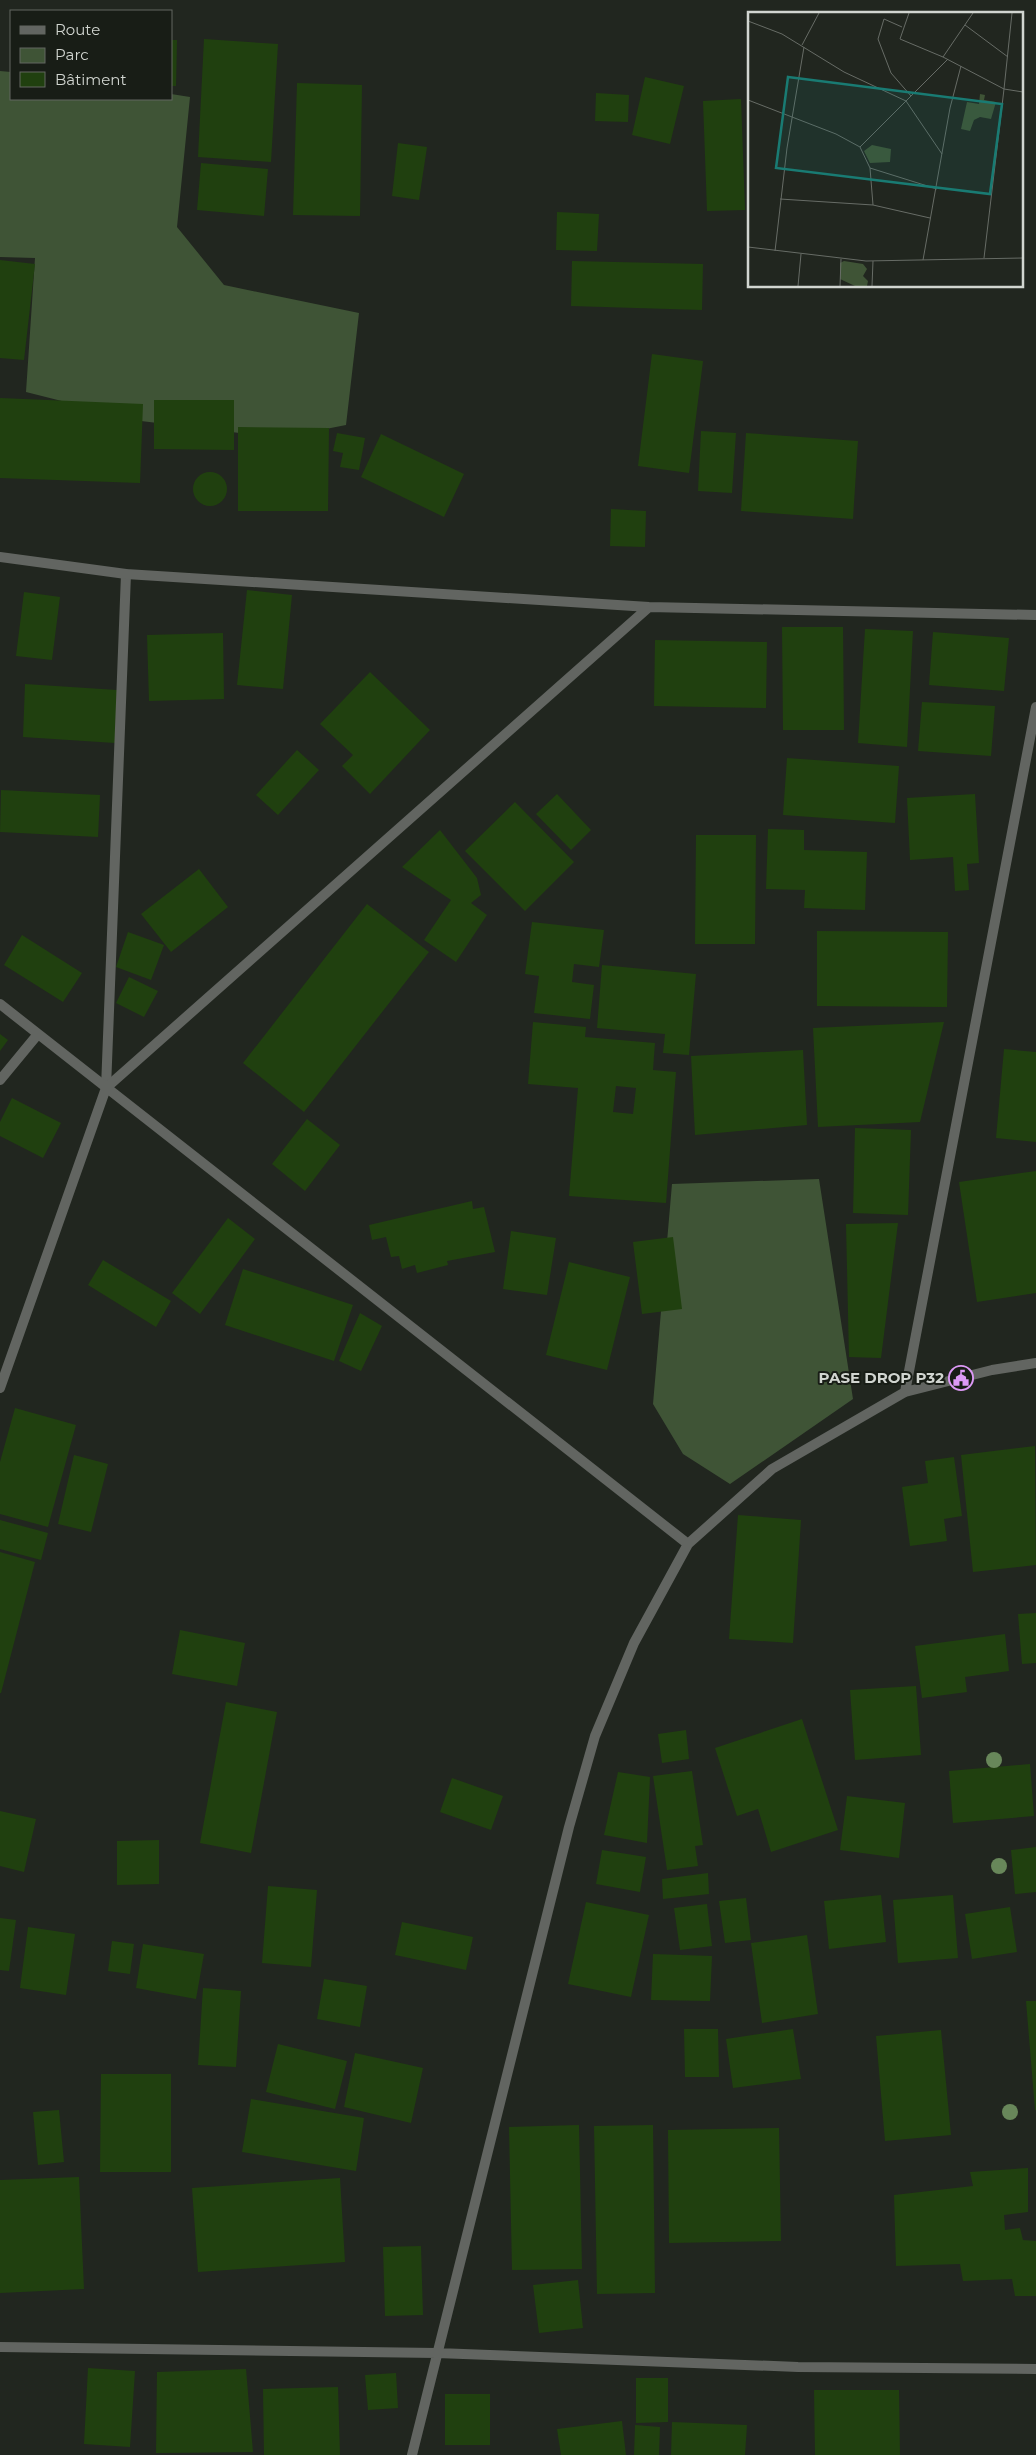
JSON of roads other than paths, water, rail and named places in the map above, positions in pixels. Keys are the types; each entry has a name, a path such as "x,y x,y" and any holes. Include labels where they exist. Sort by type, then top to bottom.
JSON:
{"street":[{"path":"0,557 126,574 649,607 1036,615"},
{"path":"0,1388 106,1088 126,574"},
{"path":"106,1088 649,607"},
{"path":"905,1392 1036,707"},
{"path":"0,1004 688,1544"},
{"path":"0,1080 38,1034"},
{"path":"412,2455 569,1827 595,1736 634,1643 688,1544 772,1469 905,1392 992,1370 1036,1363"},
{"path":"0,2347 436,2353 798,2367 1036,2369"}],"place":[{"name":"PASE DROP P32","path":"961,1378"}]}
